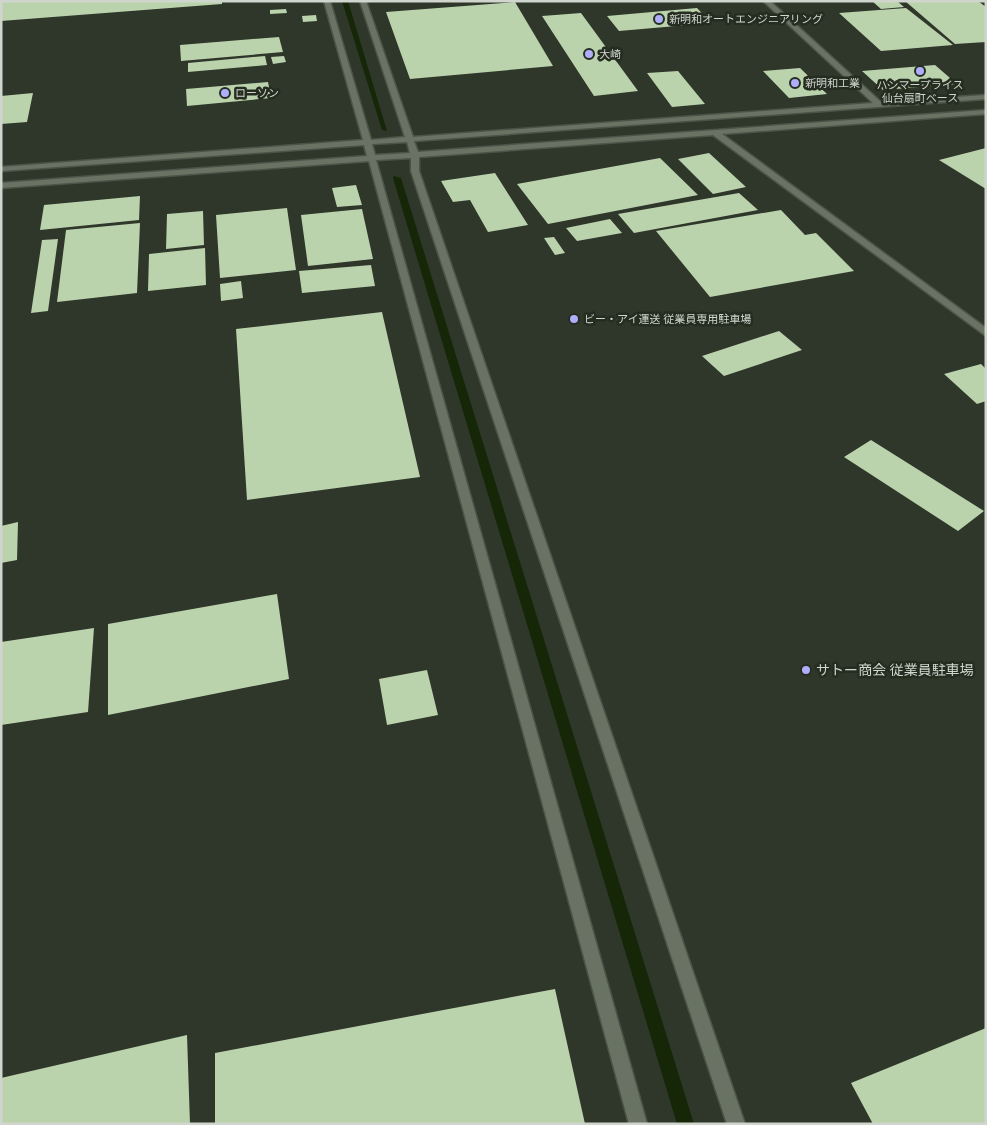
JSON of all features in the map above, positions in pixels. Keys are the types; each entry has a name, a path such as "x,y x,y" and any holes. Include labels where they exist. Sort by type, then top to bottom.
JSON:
{"street":[{"path":"327,1 638,1124"},
{"path":"363,1 415,155 415,171 736,1124"},
{"path":"766,1 879,105"},
{"path":"1,169 986,97"},
{"path":"1,186 986,112"},
{"path":"714,132 986,333"}],"building":[{"path":"1,1 222,1 222,4 1,21"},
{"path":"872,1 897,1 904,7 881,9"},
{"path":"905,1 978,1 986,7 986,42 955,44"},
{"path":"515,2 553,66 410,79 386,12"},
{"name":"新明和オートエンジニアリング","path":"697,8 711,23 619,31 607,16"},
{"path":"906,8 953,45 881,51 839,13"},
{"path":"286,9 287,13 270,14 270,10"},
{"name":"大崎","path":"581,13 638,91 594,96 542,16"},
{"path":"316,15 317,21 303,22 302,16"},
{"path":"279,37 283,52 181,61 180,45"},
{"path":"265,56 267,65 188,72 188,63"},
{"path":"284,56 286,62 273,64 271,57"},
{"path":"935,65 957,84 883,90 862,71"},
{"name":"新明和工業","path":"800,68 827,94 789,98 763,71"},
{"path":"678,71 705,104 672,107 647,73"},
{"path":"268,82 271,98 187,106 186,89"},
{"path":"33,93 27,122 1,124 1,96"},
{"path":"986,148 986,189 939,160"},
{"path":"709,153 746,187 713,194 678,159"},
{"path":"660,158 698,195 548,224 517,184"},
{"path":"495,173 528,225 488,232 470,200 453,202 441,181"},
{"path":"356,185 362,205 337,207 332,188"},
{"path":"739,193 758,210 634,233 618,214"},
{"path":"140,196 139,220 40,230 44,205"},
{"path":"287,208 296,270 220,278 216,215"},
{"path":"362,209 373,259 308,266 301,215"},
{"path":"781,210 805,235 816,233 854,271 710,297 656,231"},
{"path":"203,211 204,245 166,249 167,214"},
{"path":"610,219 622,233 577,241 566,228"},
{"path":"140,223 137,293 57,302 66,230"},
{"path":"554,237 565,253 555,255 544,238"},
{"path":"58,239 48,311 31,313 42,240"},
{"path":"205,248 206,285 148,291 149,254"},
{"path":"371,265 375,286 302,293 299,271"},
{"path":"241,281 243,298 221,301 220,284"},
{"path":"382,312 420,477 247,500 236,329"},
{"path":"779,331 802,350 724,376 702,356"},
{"path":"981,364 986,369 986,401 977,404 944,374"},
{"path":"871,440 984,511 958,531 844,457"},
{"path":"18,522 17,560 1,563 1,526"},
{"path":"277,594 289,679 108,715 108,624"},
{"path":"94,628 88,712 1,725 1,642"},
{"path":"427,670 438,715 387,725 379,679"},
{"path":"555,989 585,1124 215,1124 215,1053"},
{"path":"986,1028 986,1124 873,1124 851,1083"},
{"path":"187,1035 190,1124 1,1124 1,1078"}],"waterway":[{"path":"345,1 385,130"},
{"path":"397,178 686,1124"}],"place":[{"name":"新明和オートエンジニアリング","path":"659,19"},
{"name":"大崎","path":"589,54"},
{"name":"ハンマープライス 仙台扇町ベース","path":"920,71"},
{"name":"新明和工業","path":"795,83"},
{"name":"ローソン","path":"225,93"},
{"name":"ビー・アイ運送 従業員専用駐車場","path":"574,319"},
{"name":"サトー商会 従業員駐車場","path":"806,670"}]}
